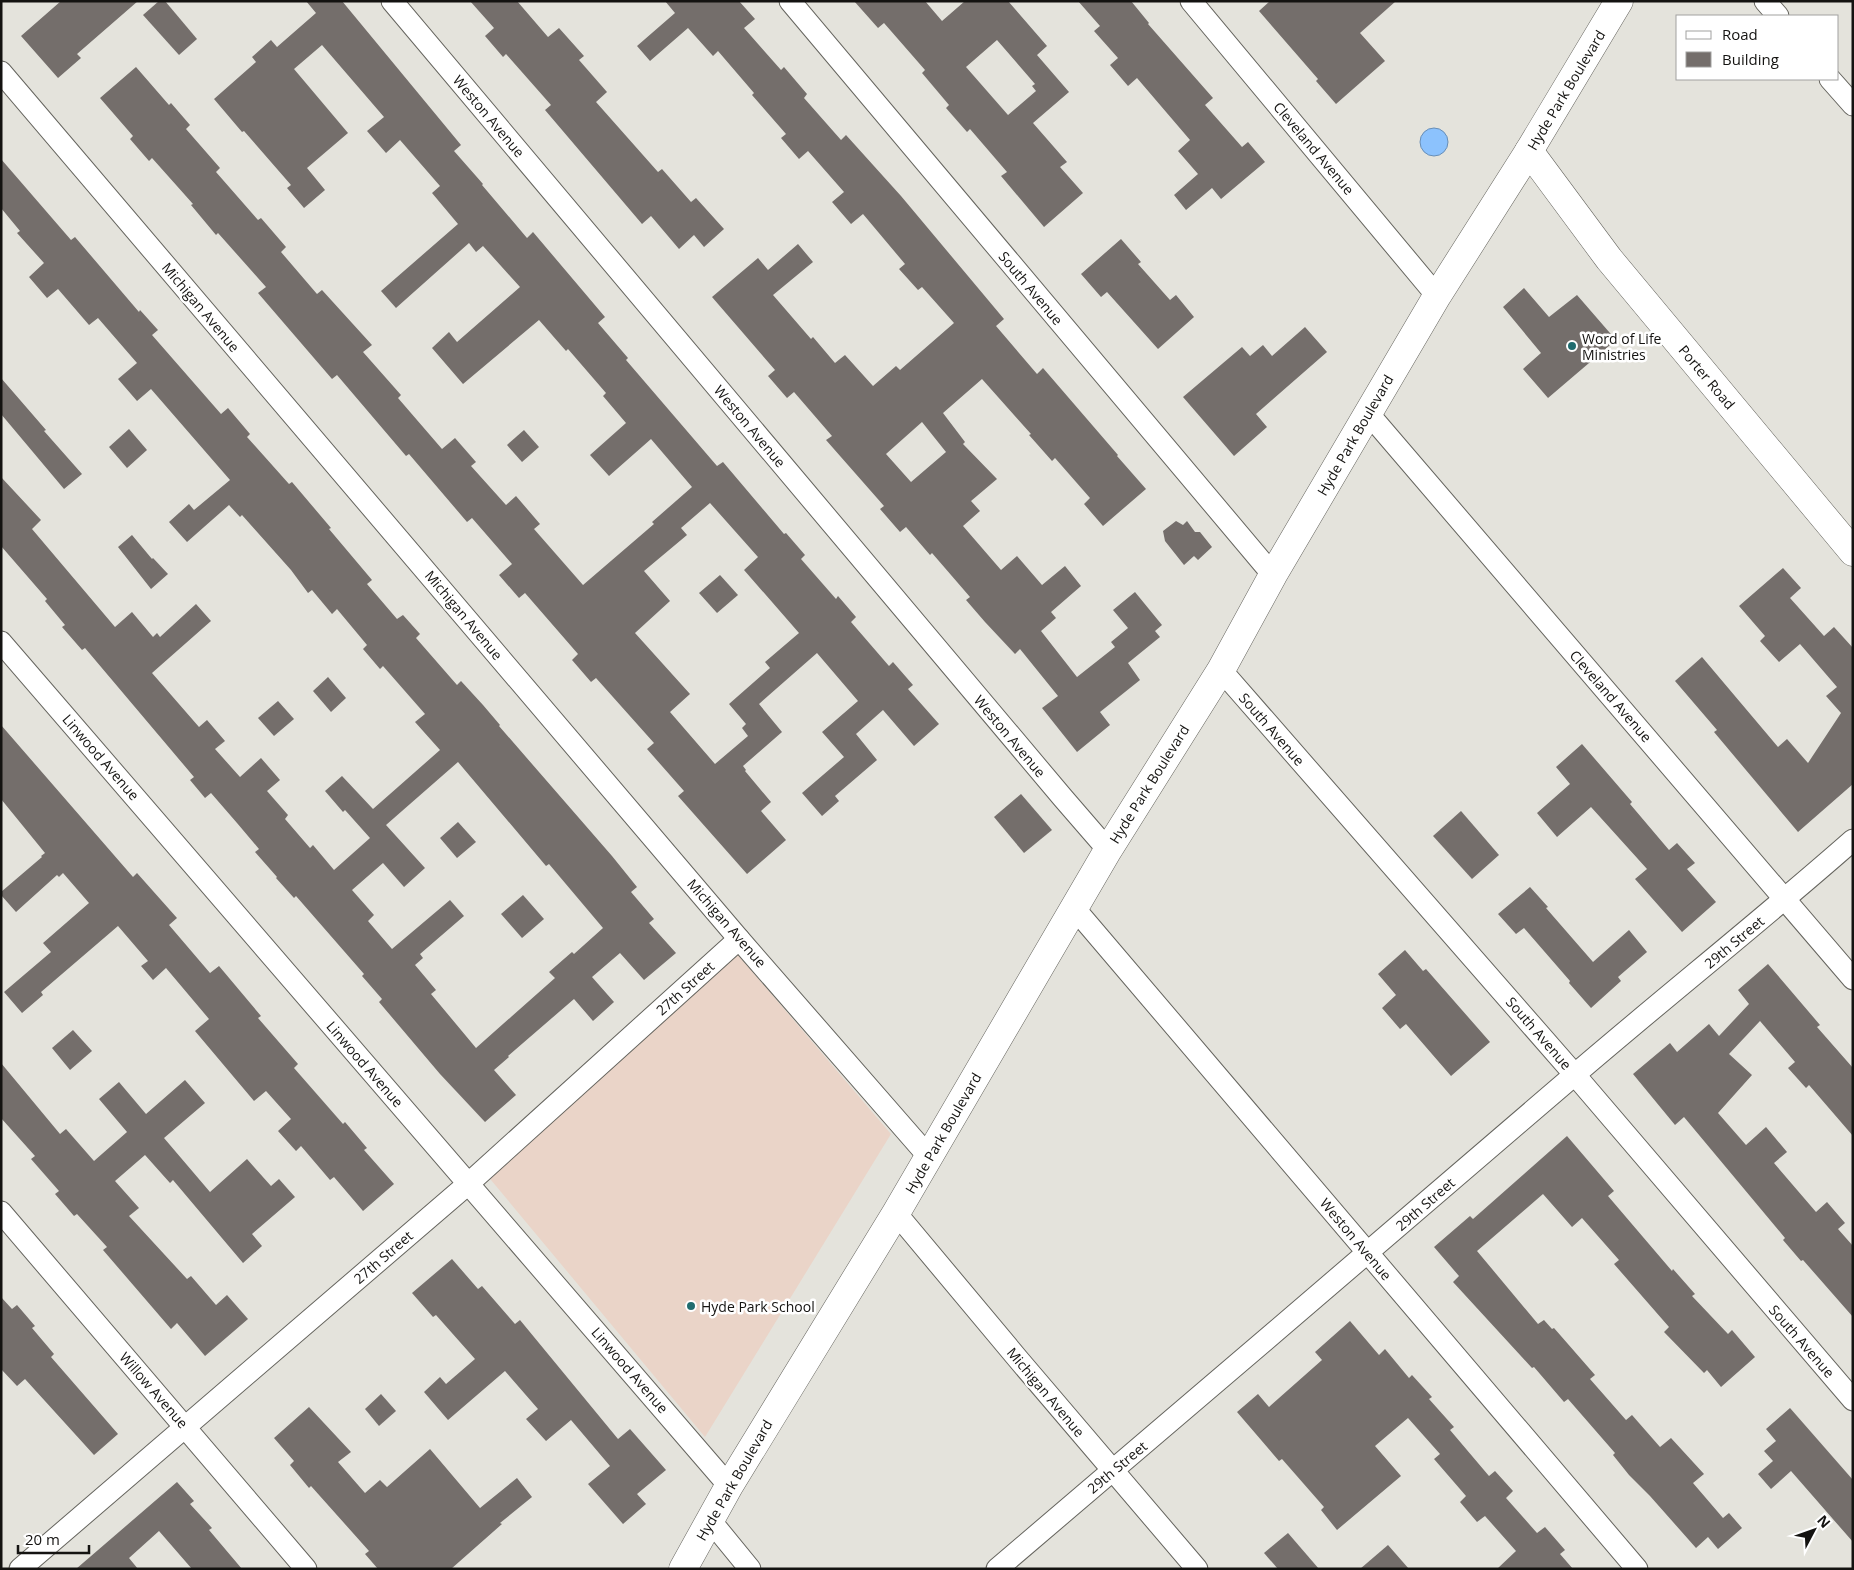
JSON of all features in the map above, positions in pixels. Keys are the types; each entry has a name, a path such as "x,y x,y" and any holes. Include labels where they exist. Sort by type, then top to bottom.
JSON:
{"main road":[{"name":"Hyde Park Boulevard","path":"682,1569 729,1486 929,1157 1108,850 1221,670 1273,576 1437,296 1529,151 1619,1"},
{"name":"Porter Road","path":"1529,151 1609,259 1853,552"}],"street":[{"name":"Weston Avenue","path":"392,1 1108,850"},
{"name":"South Avenue","path":"790,1 1273,576"},
{"name":"Cleveland Avenue","path":"1190,1 1437,296"},
{"path":"1765,1 1777,15"},
{"name":"Michigan Avenue","path":"1,72 739,939 929,1157"},
{"path":"1831,80 1853,105"},
{"name":"Cleveland Avenue","path":"1368,413 1853,979"},
{"name":"Linwood Avenue","path":"1,642 729,1486"},
{"name":"South Avenue","path":"1221,670 1575,1075 1853,1400"},
{"name":"29th Street","path":"997,1569 1853,840"},
{"name":"Weston Avenue","path":"1075,909 1637,1569"},
{"name":"27th Street","path":"20,1569 468,1184 739,939"},
{"name":"Willow Avenue","path":"1,1212 306,1569"},
{"name":"Michigan Avenue","path":"896,1212 1197,1569"},
{"path":"710,1520 750,1569"}],"shaded area":[{"name":"Hyde Park School","path":"738,955 891,1134 705,1437 486,1174"}],"water":[{"path":"1434,128 1444,132 1448,142 1444,152 1434,156 1424,152 1420,142 1424,132"}],"building":[{"path":"61,1 138,1 77,54 81,58 58,78 21,36"},
{"path":"159,1 165,1 197,39 179,55 143,15"},
{"path":"306,1 342,1 461,145 454,151 482,185 527,238 533,232 605,317 598,323 628,358 626,360 717,466 723,462 784,534 786,533 805,555 801,559 836,599 838,596 856,617 851,622 889,666 893,662 913,685 908,689 939,724 914,746 883,710 856,734 877,760 835,796 839,801 822,816 802,793 844,757 822,732 858,701 817,653 759,704 782,732 743,766 771,802 761,811 786,840 747,874 678,796 684,791 647,749 654,743 596,678 591,682 572,660 578,654 525,593 519,598 499,575 512,564 472,518 467,522 409,454 406,456 337,375 332,379 258,293 266,287 218,233 216,235 191,205 193,204 152,158 149,161 130,139 133,136 100,98 136,67 169,105 171,103 190,125 186,129 220,168 216,172 258,220 261,218 286,247 281,252 317,294 322,290 372,345 363,352 401,395 398,398 442,449 455,438 476,462 471,466 506,505 516,496 540,524 534,529 583,585 654,524 652,522 692,487 651,439 609,476 590,455 626,423 603,396 606,393 568,349 566,351 539,320 463,384 432,348 449,332 457,342 520,287 483,246 476,252 469,243 396,308 381,291 458,224 432,193 440,186 400,140 386,153 367,131 384,117 322,45 294,69 348,133 307,168 325,190 304,208 287,188 291,185 214,99 256,62 252,57 271,40 277,47 316,13","holes":["710,503 758,557 744,570 799,633 765,662 770,668 729,704 746,724 742,728 748,736 715,764 670,712 690,694 635,633 670,601 644,571 687,535 681,528"]},
{"path":"470,1 517,1 548,37 559,28 584,56 579,60 607,92 596,102 658,172 662,169 691,202 696,198 724,229 704,247 694,235 679,249 651,216 642,224 545,110 551,105 506,54 503,57 485,36 494,28"},
{"path":"665,1 739,1 755,19 744,28 781,70 784,67 807,94 804,98 841,140 846,135 901,196 1004,319 996,326 1037,374 1043,368 1146,489 1103,526 1084,504 1090,498 1055,458 1052,461 1029,435 1031,434 982,379 943,413 965,442 963,444 997,479 971,501 980,511 963,526 1001,570 1017,556 1042,585 1065,566 1081,586 1051,612 1056,618 1041,631 1077,677 1115,647 1111,642 1128,628 1113,610 1135,592 1162,625 1155,631 1160,637 1128,663 1140,680 1100,712 1110,725 1077,752 1042,708 1058,696 1020,649 1015,654 985,622 966,600 970,597 932,553 930,555 906,527 900,532 880,509 884,506 826,440 832,436 794,392 787,398 768,376 775,370 712,297 758,258 768,270 798,244 813,262 773,295 811,339 813,337 835,363 845,355 873,386 896,366 900,370 954,323 922,287 918,290 899,269 905,264 863,214 851,224 832,202 844,192 808,151 799,159 781,138 786,134 752,95 754,93 718,51 713,56 688,28 650,61 637,46 675,13","holes":["922,422 946,452 911,482 886,454"]},
{"path":"854,1 925,1 942,21 965,1 1008,1 1047,46 1037,55 1069,92 1033,123 1067,162 1060,167 1083,193 1044,227 1001,176 1007,172 970,129 967,132 946,108 949,105 922,73 925,70 884,23 878,28","holes":["997,40 1035,84 1032,86 1036,91 1008,115 966,67"]},
{"path":"1078,1 1131,1 1148,24 1213,98 1205,105 1242,147 1248,142 1265,162 1221,199 1212,188 1186,210 1174,195 1198,174 1178,151 1190,140 1137,78 1128,86 1110,65 1118,58 1094,31 1100,26"},
{"path":"1270,1 1396,1 1360,33 1385,61 1336,104 1316,81 1318,79 1259,11"},
{"path":"1,159 71,240 75,237 139,312 140,310 158,330 152,335 221,414 228,408 250,434 247,437 289,484 292,482 331,528 329,529 372,580 367,584 397,619 403,615 420,634 416,638 457,685 461,681 483,705 612,856 637,887 631,892 654,919 649,923 676,953 644,980 620,953 592,977 614,1002 593,1021 574,999 508,1056 494,1070 516,1095 485,1122 440,1074 379,1002 382,999 362,976 364,974 296,896 294,898 276,878 255,852 259,849 237,823 211,793 205,798 190,780 194,777 85,648 82,650 62,627 65,625 45,601 47,599 1,546 1,477 41,520 32,529 115,627 132,612 153,637 157,633 160,637 196,604 211,621 152,673 199,727 207,720 225,741 215,749 240,777 261,758 280,780 267,791 288,815 285,819 310,848 313,845 334,870 370,838 345,810 343,812 325,791 342,776 373,809 440,750 415,722 425,714 383,666 380,669 363,649 367,645 337,609 332,614 312,590 308,593 291,570 242,515 240,517 229,505 187,542 169,522 189,504 194,510 230,480 151,389 137,401 118,379 137,363 98,318 89,325 58,289 47,298 29,277 44,263 17,233 20,231 1,208","holes":["458,762 546,866 549,864 603,928 574,954 572,952 549,972 555,978 476,1048 431,994 436,990 415,965 423,958 420,954 464,916 450,900 392,949 368,921 374,915 352,890 383,863 404,887 425,868 386,825"]},
{"path":"1121,239 1141,262 1138,264 1170,300 1176,295 1194,317 1158,349 1107,292 1101,297 1081,274"},
{"name":"Word of Life Ministries","path":"1524,288 1549,317 1577,295 1616,340 1548,398 1523,369 1541,353 1503,307"},
{"path":"1305,327 1327,352 1256,414 1267,427 1234,456 1183,397 1242,347 1250,356 1263,345 1272,356"},
{"path":"1,378 82,474 64,489 1,414"},
{"path":"129,429 147,450 127,468 109,447"},
{"path":"524,430 539,447 522,462 507,445"},
{"path":"1176,521 1183,525 1187,521 1195,532 1200,532 1212,547 1198,560 1194,556 1184,565 1165,541 1163,531"},
{"path":"132,535 152,559 168,574 151,589 118,547"},
{"path":"1783,568 1801,588 1790,598 1824,636 1834,627 1853,648 1853,784 1798,832 1714,732 1717,730 1675,681 1702,657 1778,747 1787,739 1808,763 1841,713 1826,696 1837,687 1800,644 1779,662 1760,641 1765,636 1739,606"},
{"path":"720,575 738,595 717,613 699,593"},
{"path":"328,677 346,698 331,712 313,691"},
{"path":"278,701 294,719 274,736 258,718"},
{"path":"1,725 133,877 137,873 177,918 169,925 210,973 219,966 261,1016 258,1018 298,1064 294,1068 343,1124 345,1122 367,1148 364,1150 394,1184 363,1211 334,1177 330,1180 301,1146 296,1151 278,1131 291,1119 266,1091 254,1101 195,1031 209,1019 166,968 153,980 141,966 148,961 118,926 41,992 43,995 22,1013 4,992 51,952 43,943 89,903 63,873 59,877 57,875 16,912 1,895 1,892 45,853 1,799"},
{"path":"1582,744 1632,802 1630,804 1669,850 1677,843 1695,863 1687,869 1716,902 1682,932 1635,879 1647,869 1591,807 1557,837 1537,813 1570,784 1556,767"},
{"path":"1021,794 1052,830 1024,853 994,817"},
{"path":"1461,811 1499,855 1472,879 1433,836"},
{"path":"458,822 476,842 457,858 440,838"},
{"path":"1530,887 1593,962 1629,930 1647,952 1618,977 1621,981 1591,1008 1524,928 1516,934 1498,914"},
{"path":"523,895 544,919 522,938 501,914"},
{"path":"1405,950 1423,971 1426,969 1490,1042 1451,1076 1406,1024 1400,1029 1382,1008 1396,995 1378,974"},
{"path":"1768,964 1820,1025 1817,1027 1853,1068 1853,1136 1809,1085 1806,1088 1788,1068 1795,1062 1760,1021 1729,1054 1752,1075 1718,1113 1746,1145 1766,1127 1787,1152 1774,1163 1816,1212 1827,1202 1845,1223 1838,1229 1853,1246 1853,1317 1783,1240 1785,1238 1684,1117 1675,1125 1633,1074 1670,1043 1677,1052 1709,1024 1719,1036 1749,1004 1738,990"},
{"path":"73,1030 92,1051 70,1070 52,1048"},
{"path":"1,1063 60,1134 66,1129 94,1161 127,1132 99,1099 119,1082 146,1114 185,1080 205,1103 164,1138 210,1192 247,1159 271,1186 279,1179 295,1197 252,1234 262,1246 243,1263 173,1180 170,1183 145,1155 115,1181 139,1208 129,1216 187,1279 191,1276 216,1305 227,1295 248,1319 205,1356 177,1323 171,1329 103,1250 107,1247 77,1214 74,1216 55,1194 59,1191 31,1159 35,1156 1,1118"},
{"path":"1567,1136 1614,1191 1608,1196 1672,1271 1673,1269 1695,1294 1692,1296 1728,1334 1732,1330 1755,1357 1721,1387 1707,1370 1704,1373 1664,1332 1669,1327 1614,1264 1619,1260 1582,1218 1572,1227 1543,1194 1477,1251 1538,1324 1544,1320 1552,1329 1554,1328 1595,1375 1590,1379 1626,1420 1632,1415 1660,1447 1671,1438 1704,1474 1693,1483 1723,1518 1729,1513 1742,1528 1718,1549 1708,1537 1696,1548 1629,1475 1613,1455 1615,1453 1568,1399 1564,1402 1534,1367 1532,1368 1453,1282 1459,1276 1434,1247 1470,1216 1473,1219"},
{"path":"452,1259 478,1289 482,1286 515,1324 520,1320 618,1439 630,1429 666,1470 637,1494 646,1504 623,1524 588,1484 610,1466 571,1420 546,1441 526,1419 538,1409 505,1371 448,1420 424,1392 440,1377 446,1384 475,1359 436,1315 433,1317 412,1293"},
{"path":"1,1297 12,1309 17,1305 35,1326 32,1328 54,1354 51,1357 118,1434 94,1455 25,1379 17,1386 1,1369"},
{"path":"1350,1321 1379,1355 1385,1349 1409,1378 1412,1375 1432,1397 1429,1399 1454,1427 1450,1430 1489,1476 1495,1471 1513,1491 1506,1498 1537,1533 1545,1527 1565,1550 1560,1554 1573,1569 1497,1569 1516,1551 1485,1516 1477,1522 1460,1502 1466,1496 1434,1459 1440,1454 1408,1418 1375,1446 1401,1476 1337,1530 1321,1510 1324,1507 1282,1459 1279,1461 1237,1412 1258,1394 1269,1407 1322,1360 1315,1352"},
{"path":"381,1394 396,1411 379,1426 365,1409"},
{"path":"309,1407 351,1452 338,1462 365,1493 380,1480 387,1487 430,1449 480,1508 517,1478 532,1497 500,1523 502,1524 451,1569 378,1569 365,1554 369,1551 311,1486 309,1488 290,1465 294,1461 274,1438"},
{"path":"1790,1408 1853,1480 1853,1542 1791,1471 1771,1489 1758,1474 1773,1461 1764,1451 1776,1441 1766,1429"},
{"path":"177,1482 194,1501 190,1504 212,1528 209,1530 242,1569 192,1569 159,1531 129,1558 138,1569 76,1569"},
{"path":"1288,1533 1319,1569 1278,1569 1264,1553"},
{"path":"1388,1545 1409,1569 1360,1569"}],"place":[{"name":"Word of Life Ministries","path":"1572,346"},
{"name":"Hyde Park School","path":"691,1306"}]}
